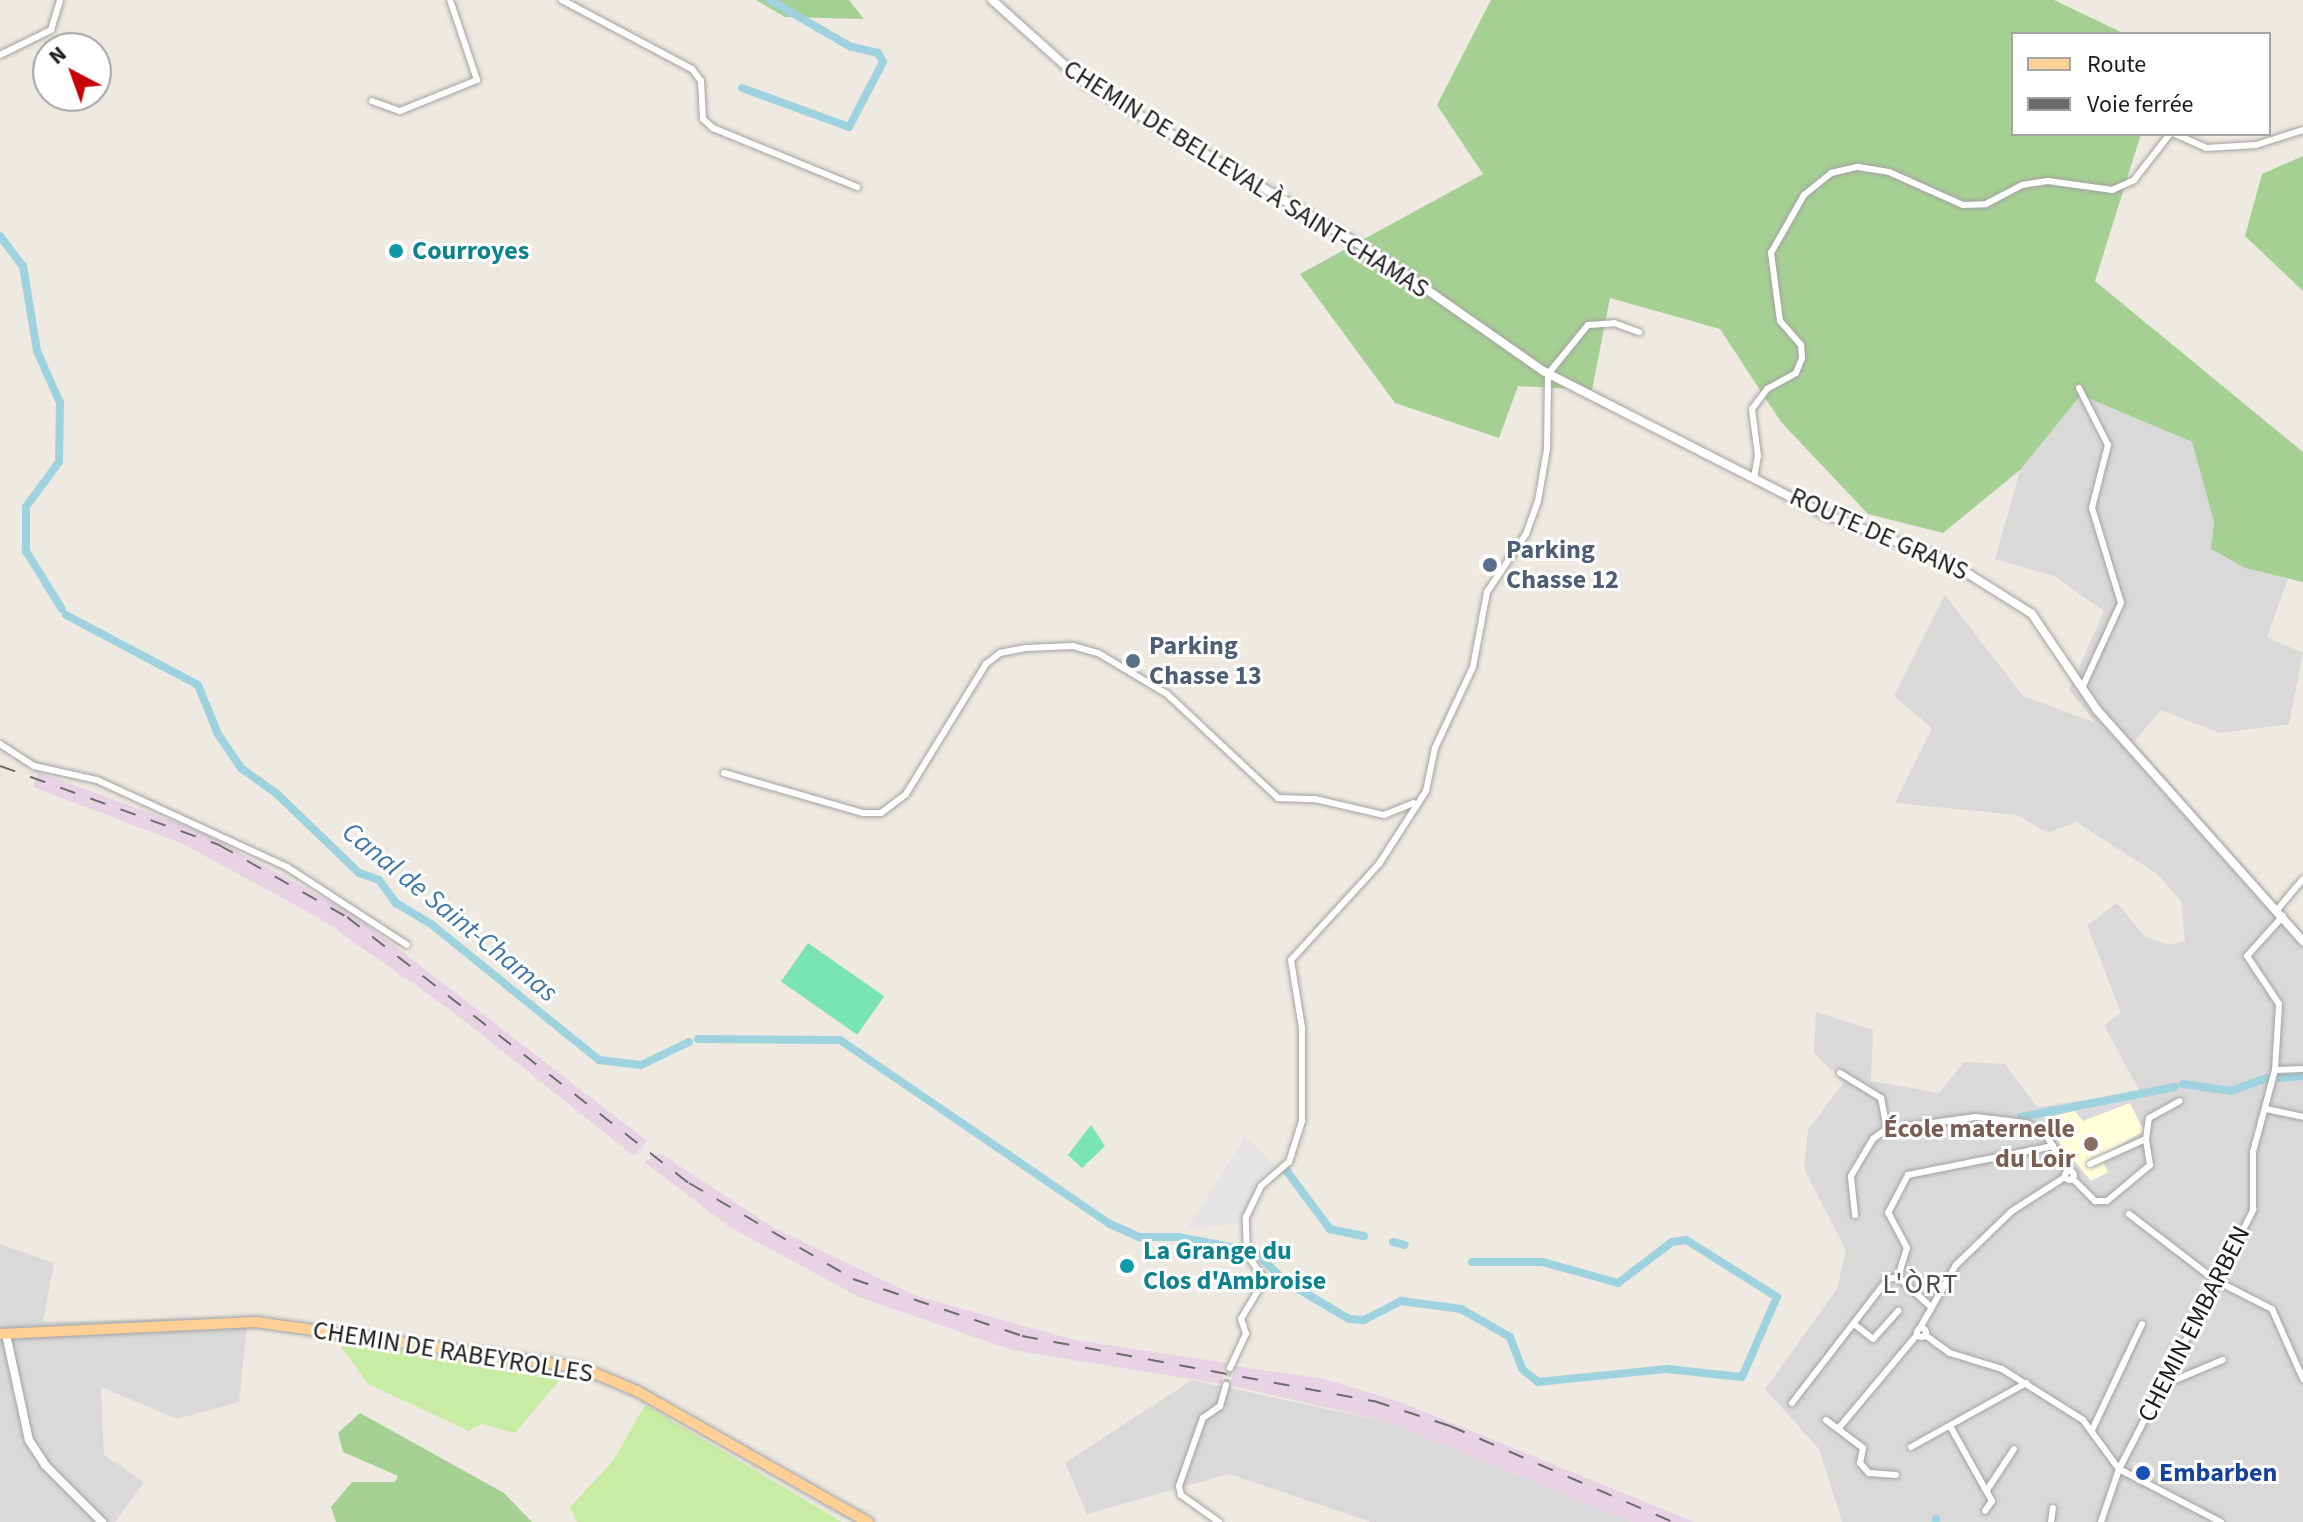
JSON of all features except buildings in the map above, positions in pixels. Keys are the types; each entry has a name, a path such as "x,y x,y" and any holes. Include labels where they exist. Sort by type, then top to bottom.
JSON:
{"main road":[{"name":"CHEMIN DE RABEYROLLES","path":"3,1334 256,1322 582,1368 637,1391 868,1522"}],"street":[{"path":"0,55 51,30 60,0"},
{"path":"372,101 400,111 477,80 450,0"},
{"path":"562,0 692,69 701,81 703,119 713,128 857,187"},
{"name":"CHEMIN DE BELLEVAL À SAINT-CHAMAS","path":"992,0 1086,84 1376,254 1548,374"},
{"path":"2177,136 2206,148 2256,145 2303,130"},
{"path":"1754,478 1758,456 1752,409 1767,389 1796,373 1802,358 1801,345 1780,321 1771,253 1804,195 1831,173 1858,167 1889,172 1963,205 1986,204 2022,185 2048,181 2112,190 2134,180 2170,136"},
{"path":"1230,1368 1246,1334 1241,1319 1265,1279 1247,1255 1246,1217 1261,1186 1289,1162 1302,1121 1302,1028 1291,960 1379,864 1428,783 1435,748 1464,695 1487,592 1526,534 1538,501 1547,449 1548,374 1588,325 1614,323 1639,332"},
{"name":"ROUTE DE GRANS","path":"1548,374 1754,478 1983,580 2046,627 2081,690 2303,941"},
{"path":"2079,388 2108,445 2092,508 2121,603 2081,690"},
{"path":"724,773 863,813 881,813 906,794 986,664 1000,653 1065,646 1098,653 1167,694 1278,798 1315,799 1384,815 1417,801"},
{"path":"0,744 34,766 97,780 287,867 407,945"},
{"path":"2280,913 2303,879"},
{"path":"2291,894 2303,896"},
{"name":"CHEMIN EMBARBEN","path":"2101,1522 2119,1469 2253,1210 2253,1152 2275,1070 2279,1004 2247,956 2280,913"},
{"path":"2275,1070 2303,1069"},
{"path":"1840,1073 1881,1098 1887,1129"},
{"path":"1855,1215 1851,1176 1873,1139 1887,1129 1997,1117 2026,1123 2053,1146 2068,1175 2095,1201 2107,1201 2150,1165 2146,1139 2149,1118 2180,1101"},
{"path":"2266,1109 2303,1117"},
{"path":"2090,1164 2146,1139"},
{"path":"1898,1277 1907,1248 1888,1213 1908,1175 1991,1161 2053,1146"},
{"path":"1838,1429 1921,1333 1929,1305 1993,1227 2068,1175"},
{"path":"2129,1214 2215,1280 2276,1313 2291,1362 2303,1379"},
{"path":"1898,1277 1929,1305"},
{"path":"1792,1403 1884,1282 1898,1277"},
{"path":"1854,1324 1873,1339 1898,1311"},
{"path":"2092,1430 2142,1324"},
{"path":"1921,1333 1950,1353 2026,1383 2092,1430 2119,1469 2221,1522"},
{"path":"3,1334 29,1440 45,1465 102,1522"},
{"path":"2161,1386 2223,1360"},
{"path":"1911,1447 2026,1383"},
{"path":"1219,1522 1181,1495 1179,1486 1203,1418 1220,1406 1226,1385"},
{"path":"1826,1420 1863,1448 1860,1463 1869,1473 1896,1475"},
{"path":"1950,1426 1992,1501 1985,1511"},
{"path":"1987,1490 2014,1449"},
{"path":"2051,1522 2053,1508"}],"shaded area":[{"path":"2081,395 2192,442 2214,522 2211,549 2245,568 2288,579 2267,637 2303,653 2289,724 2220,733 2161,710 2134,742 2303,933 2303,1522 1842,1522 1819,1449 1765,1389 1837,1289 1846,1250 1804,1169 1808,1130 1844,1082 1814,1053 1816,1012 1873,1030 1871,1081 1939,1093 1964,1062 2005,1064 2037,1107 2140,1092 2104,1025 2121,1013 2087,925 2117,903 2144,936 2168,945 2185,941 2181,901 2156,873 2076,822 2048,833 2017,815 1895,803 1932,728 1894,696 1945,595 2023,696 2096,723 2069,690 2104,611 2054,576 1995,559 2020,470"},
{"path":"38,772 202,832 356,916 647,1141 634,1156 452,1011 321,919 183,844 33,787"},
{"name":"École maternelle du Loir","path":"2130,1103 2144,1131 2100,1157 2108,1172 2091,1181 2047,1128 2054,1116 2075,1111 2083,1121"},
{"path":"1245,1137 1277,1167 1264,1178 1239,1223 1187,1229"},
{"path":"660,1153 774,1228 916,1296 1075,1340 1226,1363 1222,1384 1012,1350 859,1297 728,1226 644,1162"},
{"path":"0,1244 54,1263 43,1322 248,1317 239,1402 177,1419 101,1387 104,1455 144,1482 115,1522 0,1522"},
{"path":"1235,1366 1324,1379 1398,1401 1694,1522 1631,1522 1387,1422 1230,1385"},
{"path":"1192,1380 1387,1422 1631,1522 1371,1522 1229,1474 1087,1514 1065,1463"}],"green space":[{"path":"756,0 849,0 864,19 785,17"},
{"path":"1491,0 2054,0 2121,32 2011,32 2011,136 2140,136 2095,281 2303,452 2303,582 2245,568 2211,549 2214,522 2192,442 2081,395 2020,470 1943,533 1868,514 1781,422 1720,329 1610,298 1592,390 1518,386 1499,438 1395,403 1300,274 1483,174 1437,105"},
{"path":"2303,156 2303,291 2245,236 2262,174"},
{"path":"808,943 884,996 857,1035 781,982"},
{"path":"1091,1125 1105,1146 1082,1168 1068,1155"},
{"path":"358,1345 561,1371 563,1376 515,1433 482,1424 469,1431 368,1384 341,1347"},
{"path":"645,1405 842,1522 577,1522 570,1507 613,1461"},
{"path":"360,1413 504,1493 532,1522 336,1522 331,1507 352,1482 395,1482 398,1476 343,1452 338,1433"}],"waterway":[{"path":"742,88 849,127 883,62 878,53 851,47 770,0"},
{"name":"Canal de Saint-Chamas","path":"0,236 23,266 37,351 60,403 59,462 26,507 26,551 62,609"},
{"name":"Canal de Saint-Chamas","path":"66,615 198,685 218,734 241,768 277,794 359,873 379,880 396,903 431,924 599,1060 641,1065 689,1042"},
{"name":"Canal de Saint-Chamas","path":"698,1039 840,1040 1110,1224 1139,1237 1178,1237 1241,1249"},
{"path":"2280,1078 2303,1076"},
{"path":"2183,1084 2231,1091 2267,1078"},
{"path":"2021,1117 2175,1087"},
{"path":"1286,1170 1330,1229 1364,1236"},
{"path":"1255,1252 1285,1281 1349,1319 1364,1320 1401,1301 1461,1309 1510,1337 1522,1369 1538,1382 1667,1369 1742,1377 1777,1297 1686,1240 1672,1242 1618,1283 1543,1262 1472,1262"},
{"path":"1393,1242 1405,1245"}],"tunnel":[{"path":"1226,1385 1230,1368"}],"railway":[{"path":"0,766 219,845 347,917 689,1183 853,1279 1022,1336 1374,1401 1450,1426 1673,1522"}],"place":[{"name":"Courroyes","path":"396,251"},
{"name":"Parking Chasse 12","path":"1490,565"},
{"name":"Parking Chasse 13","path":"1133,661"},
{"name":"École maternelle du Loir","path":"2091,1144"},
{"name":"La Grange du Clos d'Ambroise","path":"1127,1266"},
{"name":"Embarben","path":"2143,1473"}],"district":[{"name":"L'ÒRT","path":"1921,1284"}]}
